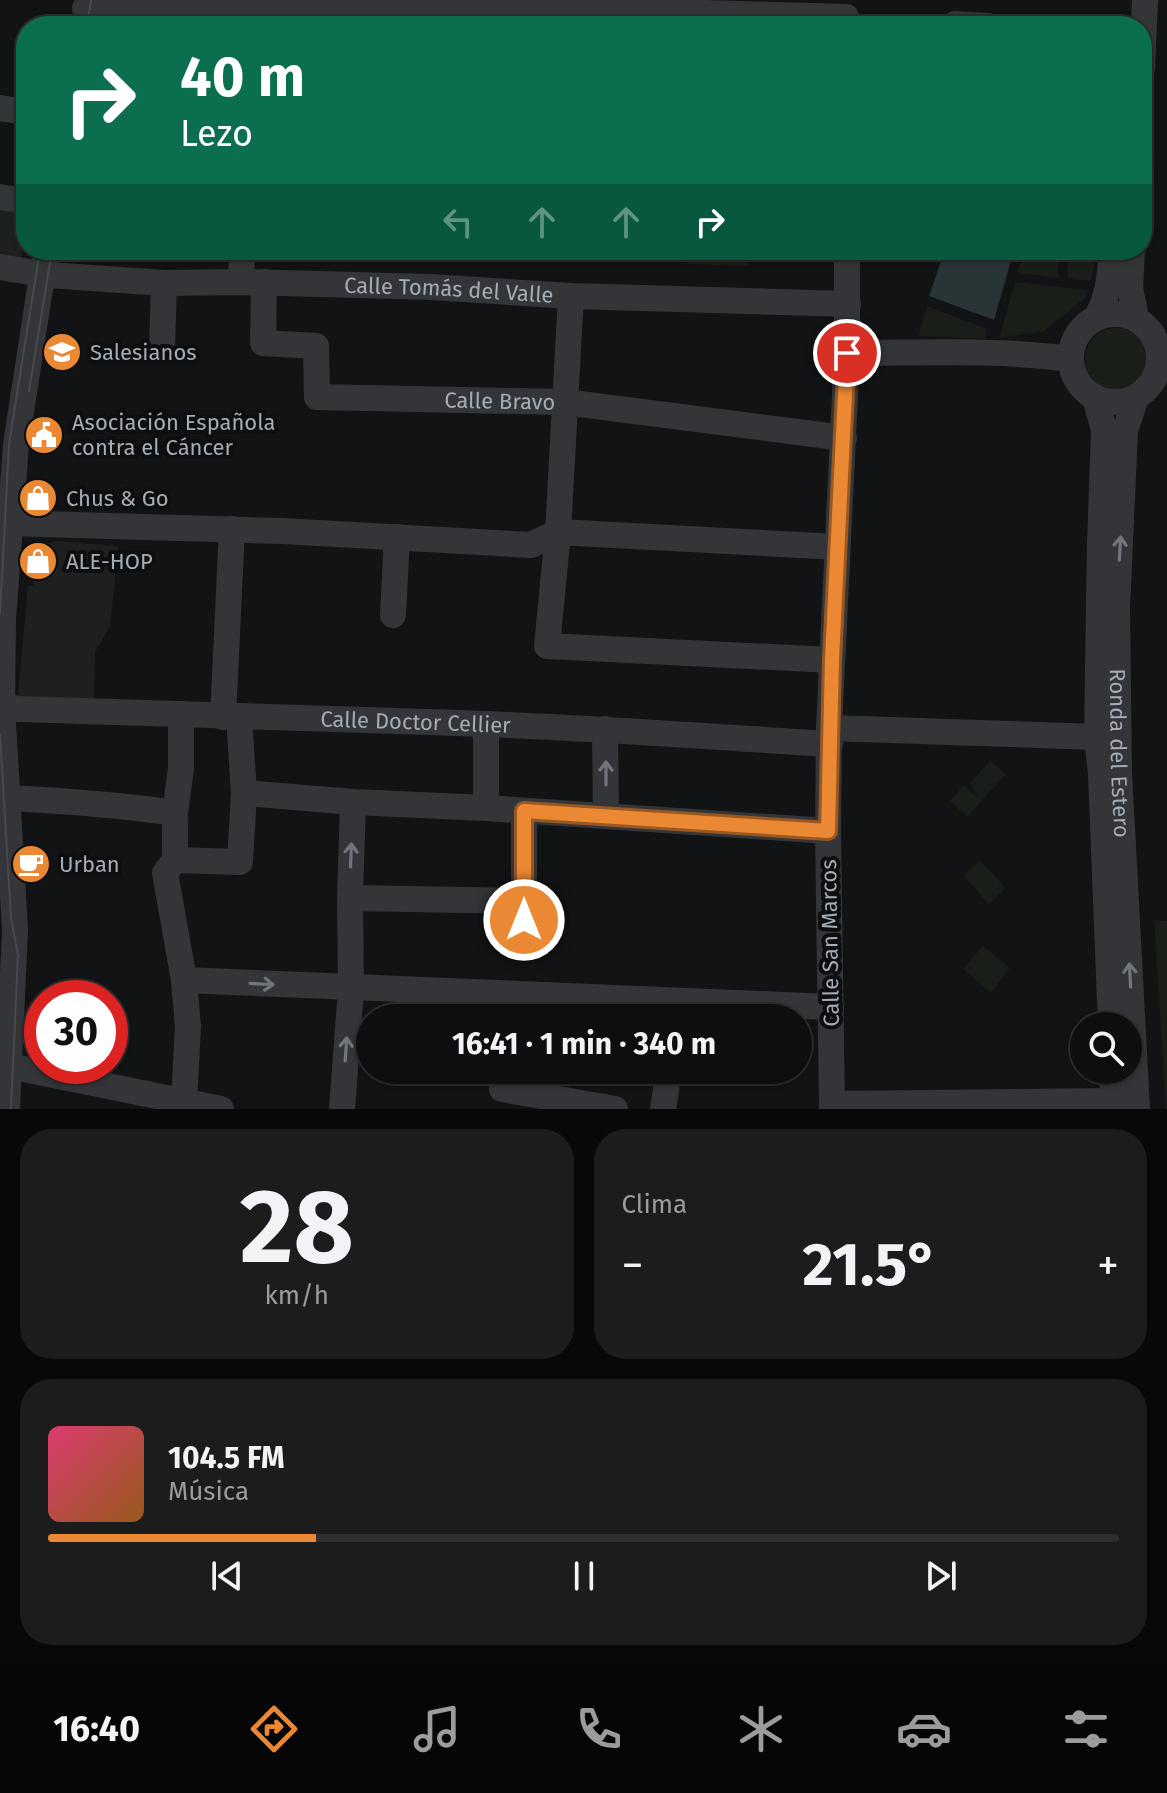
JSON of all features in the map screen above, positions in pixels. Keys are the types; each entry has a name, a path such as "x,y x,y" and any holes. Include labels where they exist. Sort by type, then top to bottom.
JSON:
{"street":[{"path":"84,11 120,1 341,12 846,14"},
{"path":"245,260 253,282"},
{"name":"Calle San Marcos","path":"832,1107 828,831 832,660 847,353 847,260"},
{"path":"1096,318 1109,285 1111,260"},
{"path":"1131,260 1130,287 1136,318"},
{"path":"7,1109 15,930 5,839 7,800 2,723 8,443 45,266"},
{"name":"Calle Tomás del Valle","path":"0,267 45,266 164,283 431,287 571,296 848,304"},
{"name":"Calle Bravo","path":"253,282 263,343 316,346 317,397 564,402 844,438"},
{"path":"162,348 164,283"},
{"path":"571,296 558,532 547,646 832,660"},
{"path":"1109,314 1136,318 1153,334 1158,344 1159,367 1154,379 1136,397 1123,401 1109,402 1095,397 1078,382 1073,371 1071,359 1078,335 1096,318 1109,314"},
{"path":"847,353 988,353 1071,359"},
{"name":"Ronda del Estero","path":"1095,397 1104,430 1097,737 1110,1012"},
{"name":"Ronda del Estero","path":"1121,1106 1117,609 1125,431 1136,397"},
{"path":"6,510 232,529 531,545 558,532 837,547"},
{"path":"175,860 240,862 244,793 231,717 232,529"},
{"path":"393,615 397,537"},
{"name":"Calle Doctor Cellier","path":"2,723 19,709 830,736 1097,737"},
{"path":"181,714 175,860 165,873 184,980 188,1026 184,1101"},
{"path":"486,724 486,808"},
{"path":"605,729 606,816"},
{"path":"244,793 828,831"},
{"path":"7,800 68,801 175,813"},
{"path":"342,1109 351,989 353,802"},
{"path":"524,811 524,940"},
{"path":"350,898 524,901"},
{"path":"184,980 351,989 497,1004"},
{"path":"812,1007 831,1007"},
{"path":"9,1066 221,1109"},
{"path":"663,1109 667,1084"},
{"path":"832,1107 1121,1106 1116,1084"},
{"path":"502,1089 615,1109"}],"shaded area":[{"path":"0,205 16,207 16,260 21,260 21,263 0,260"},
{"path":"687,260 748,260 748,266 687,264"},
{"path":"942,260 1011,260 994,320 929,296"},
{"path":"1022,260 1057,260 1058,278 1017,273"},
{"path":"1067,260 1095,260 1090,281 1068,278"},
{"path":"1015,282 1088,290 1085,298 1044,331 999,338"},
{"path":"927,306 987,329 985,339 918,336"},
{"path":"1116,328 1138,337 1147,359 1138,381 1116,390 1094,381 1085,359 1094,337"},
{"path":"55,541 118,546 110,626 95,652 94,701 18,695 28,586 33,586 35,558 39,550"},
{"path":"990,761 1006,774 967,817 950,801 964,785 978,798 970,783"},
{"path":"979,860 1006,888 989,904 964,876"},
{"path":"1154,920 1167,921 1167,1109 1166,1109"},
{"path":"983,946 1010,968 991,993 963,969"}],"pier":[{"path":"1166,54 1158,184 1152,186 1152,58"}],"tram line":[{"path":"89,16 91,0"},
{"path":"0,614 9,444 38,260"},
{"path":"29,391 50,260"},
{"path":"0,735 11,918 18,955 11,1109"}],"place":[{"name":"Salesianos","path":"62,352"},
{"name":"Asociación Española contra el Cáncer","path":"44,435"},
{"name":"Chus & Go","path":"38,498"},
{"name":"ALE-HOP","path":"38,561"},
{"name":"Urban","path":"31,864"}],"route":[{"path":"524,920 524,811 828,831 829,728 847,353"}]}
